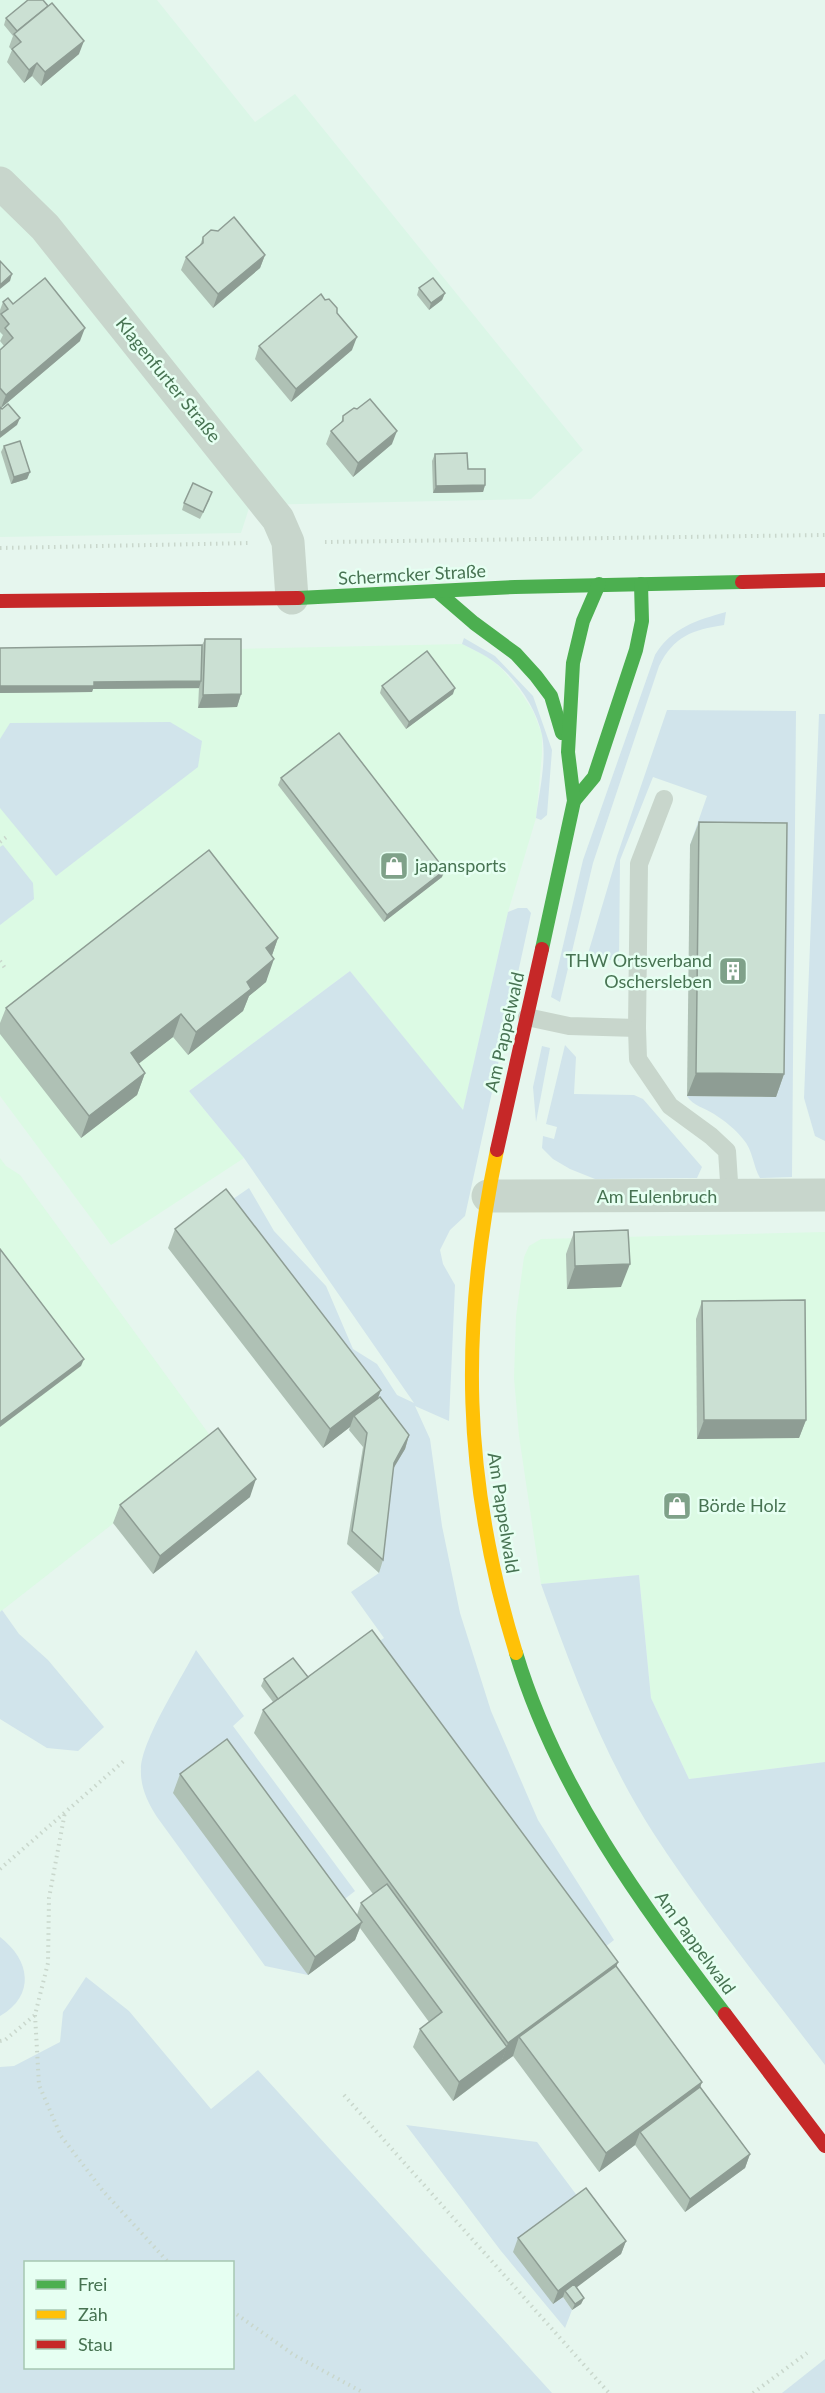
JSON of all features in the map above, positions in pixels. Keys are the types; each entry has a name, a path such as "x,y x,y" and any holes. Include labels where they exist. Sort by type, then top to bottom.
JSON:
{"street":[{"name":"Klagenfurter Straße","path":"0,183 45,227 264,499 285,530 292,598"},
{"name":"Schermcker Straße","path":"0,601 292,598 598,585 825,580"},
{"name":"Am Pappelwald","path":"574,801 594,777 636,650 642,621 641,584"},
{"name":"Am Pappelwald","path":"598,585 583,621 573,663 568,752 574,801 488,1196 472,1309 471,1390 474,1446 489,1553 516,1655 544,1729 568,1782 608,1850 651,1916 825,2146"},
{"path":"438,592 474,623 516,654 536,676 551,696 568,752"},
{"name":"Am Eulenbruch","path":"488,1196 825,1195"}],"lane":[{"path":"664,799 639,864 638,1059 670,1106 711,1136 727,1151 730,1197"},
{"path":"527,1017 570,1026 637,1028"}],"path":[{"path":"0,548 825,535"},
{"path":"0,842 9,835"},
{"path":"0,962 5,968"},
{"path":"0,1869 125,1760"},
{"path":"65,1812 49,1898 48,1963 34,2015 39,2085 61,2136 104,2191 167,2261"},
{"path":"0,2041 6,2040 34,2015"},
{"path":"344,2095 609,2393"},
{"path":"234,2313 294,2355 364,2393"},
{"path":"753,2393 807,2353"}],"shaded area":[{"path":"0,0 157,0 255,122 295,94 583,450 531,499 250,505 241,533 0,537"},
{"path":"726,612 724,625 702,629 685,636 671,648 659,666 593,863 560,1002 551,997 583,860 655,655 669,638 686,626"},
{"path":"464,638 495,656 533,696 552,750 547,815 541,820 536,818 543,766 543,745 539,724 529,702 514,681 496,663 462,644"},
{"path":"462,644 488,657 502,669 533,711 542,734 536,818 508,912 463,1111 350,971 189,1091 244,1158 111,1245 0,1096 0,651"},
{"path":"667,710 796,711 792,1177 760,1178 749,1148 740,1135 722,1119 696,1105 687,1096 775,1097 690,845 707,796 653,777 620,860 619,961 587,957 617,856"},
{"path":"819,714 825,714 825,1141 815,1136 804,1098"},
{"path":"170,722 202,741 198,767 56,876 0,808 0,739 10,723"},
{"path":"3,845 33,883 34,899 0,925 0,847"},
{"path":"518,908 527,908 531,913 465,1216 450,1230 440,1250 443,1264 455,1285 449,1421 415,1406 430,1439 442,1526 460,1613 491,1711 538,1820 614,1940 590,1959 363,1652 384,1638 351,1592 379,1573 389,1476 220,1208 249,1188 274,1231 326,1286 353,1349 377,1364 397,1395 414,1403 244,1158 189,1091 350,971 463,1110 508,912"},
{"path":"565,1045 576,1057 574,1094 634,1095 643,1099 702,1167 697,1178 595,1179 570,1169 553,1159 542,1148 543,1136 554,1139 557,1127 546,1124"},
{"path":"542,1046 550,1048 536,1122 533,1087"},
{"path":"0,1158 6,1166 20,1175 214,1441 211,1447 0,1612"},
{"name":"Börde Holz","path":"825,1232 825,1762 689,1779 651,1698 639,1575 541,1584 519,1436 514,1378 516,1316 524,1257 529,1246 541,1239"},
{"path":"639,1575 651,1698 689,1779 825,1762 825,2065 694,1893 636,1805 590,1712 541,1584"},
{"path":"2,1610 19,1634 48,1660 104,1727 78,1751 47,1748 0,1719 0,1612"},
{"path":"196,1650 244,1716 233,1726 355,1891 332,1909 308,1975 265,1966 157,1817 145,1794 141,1769 143,1757 163,1709"},
{"path":"0,1937 18,1956 25,1977 24,1988 19,1998 12,2008 0,2016"},
{"path":"86,1977 129,2011 211,2109 258,2070 552,2393 0,2393 0,2067 14,2066 60,2042 63,2012"},
{"path":"406,2125 537,2142 581,2201 553,2304 563,2297 572,2310 565,2328 501,2251"},
{"path":"825,2359 825,2393 782,2393"}],"building":[{"path":"28,0 43,0 48,6 17,31 6,18"},
{"path":"52,3 84,41 45,72 37,63 29,70 12,49 21,42 14,34"},
{"path":"234,217 265,255 218,294 186,257 203,243 203,237 211,230 218,231"},
{"path":"0,261 12,274 0,285"},
{"path":"45,278 85,328 6,395 0,388 0,350 13,338 5,328 9,324 1,314 8,309 3,302 8,298 13,304"},
{"path":"433,278 445,293 431,303 419,288"},
{"path":"321,294 325,300 329,299 337,308 337,313 357,337 296,389 259,346"},
{"path":"370,399 397,431 358,463 331,431 343,421 343,416"},
{"path":"8,404 20,418 0,433 0,407 2,409"},
{"path":"20,441 30,472 14,477 4,446"},
{"path":"467,453 468,469 485,469 485,485 436,486 435,454"},
{"path":"193,483 212,492 203,512 184,503"},
{"path":"205,639 241,639 241,694 203,695"},
{"path":"202,645 201,681 94,682 94,686 0,686 0,648"},
{"path":"427,651 455,688 409,722 382,686"},
{"path":"339,733 445,870 387,915 281,778"},
{"name":"THW Ortsverband Oschersleben","path":"699,822 787,823 784,1074 696,1073"},
{"path":"209,850 278,938 266,948 274,959 247,982 251,989 196,1032 181,1014 131,1053 145,1073 89,1116 6,1008"},
{"path":"226,1189 381,1390 330,1429 175,1229"},
{"path":"628,1230 630,1264 575,1266 574,1232"},
{"path":"0,1249 84,1359 0,1422"},
{"path":"805,1300 806,1420 704,1420 702,1301"},
{"path":"380,1397 409,1435 394,1463 383,1560 352,1531 367,1433 354,1416"},
{"path":"218,1428 256,1479 160,1556 120,1505"},
{"path":"372,1630 618,1962 508,2043 263,1710"},
{"path":"293,1658 308,1677 278,1699 264,1679"},
{"path":"227,1739 362,1922 315,1957 180,1774"},
{"path":"387,1884 507,2047 459,2082 420,2029 442,2012 361,1903"},
{"path":"616,1966 702,2082 606,2153 519,2037"},
{"path":"700,2087 750,2154 690,2199 640,2132"},
{"path":"586,2188 626,2241 558,2291 518,2238"},
{"path":"574,2284 584,2298 575,2304 565,2291"}],"traffic: fast":[{"path":"298,598 515,587 742,582"},
{"path":"542,949 574,801 568,752 573,663 583,621 599,584"},
{"path":"574,801 594,777 636,650 642,621 641,584"},
{"path":"438,592 474,623 516,654 536,676 551,696 562,733"},
{"path":"516,1653 533,1703 554,1751 604,1842 662,1929 725,2014"}],"traffic: slow":[{"path":"497,1150 477,1279 472,1403 485,1526 498,1588 516,1653"}],"traffic: jam":[{"path":"742,582 825,580"},
{"path":"0,601 298,598"},
{"path":"497,1150 542,949"},
{"path":"725,2014 825,2146"}],"place":[{"name":"japansports","path":"394,866"},
{"name":"THW Ortsverband Oschersleben","path":"733,971"},
{"name":"Börde Holz","path":"677,1506"}]}
